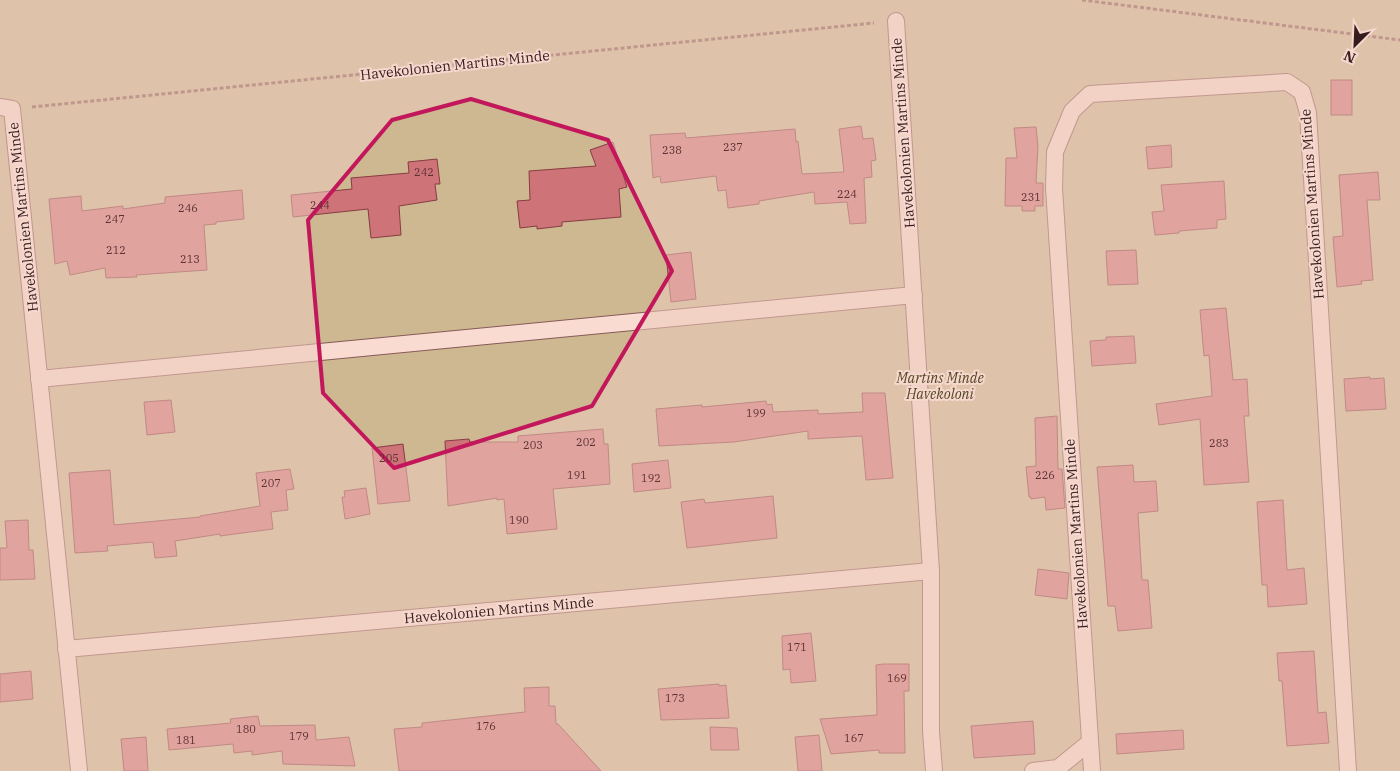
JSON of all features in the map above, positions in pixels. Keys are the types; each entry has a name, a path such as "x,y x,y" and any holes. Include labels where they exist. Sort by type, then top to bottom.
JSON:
{"lane":[{"name":"Havekolonien Martins Minde","path":"896,21 931,571 931,731 934,771"},
{"name":"Havekolonien Martins Minde","path":"1092,771 1054,188 1055,152 1072,111 1090,94 1287,82 1302,92 1308,113 1348,771"},
{"name":"Havekolonien Martins Minde","path":"6,108 39,379 79,771"},
{"path":"39,379 914,295"},
{"name":"Havekolonien Martins Minde","path":"66,649 931,571"},
{"path":"1033,771 1058,768 1090,742"}],"path":[{"path":"1082,0 1400,40"},
{"name":"Havekolonien Martins Minde","path":"6,108 896,21"}],"highlighted area":[{"path":"471,99 608,140 672,271 592,406 394,468 323,393 308,220 392,120"}],"green space":[{"name":"Martins Minde Havekoloni","path":"0,0 1400,0 1400,771 0,771"}],"building":[{"path":"1331,80 1352,80 1352,115 1331,115"},
{"path":"861,126 863,139 873,138 876,160 871,161 872,177 864,178 866,223 850,224 847,202 815,204 814,192 759,201 759,204 728,208 726,190 718,191 716,176 661,183 660,176 653,178 650,135 685,133 686,138 795,129 802,174 844,172 839,129"},
{"path":"1036,127 1038,146 1036,183 1043,183 1043,206 1035,206 1035,211 1022,211 1022,206 1005,206 1006,158 1017,158 1014,128"},
{"path":"613,142 627,187 619,189 621,217 562,222 562,226 537,229 537,226 520,228 517,201 530,200 529,171 596,166 590,150"},
{"path":"1171,145 1172,167 1148,169 1146,147"},
{"path":"437,159 440,184 435,184 437,200 399,206 401,235 371,238 368,209 293,217 291,195 352,189 351,178 409,173 408,162"},
{"path":"1378,172 1380,200 1367,200 1373,280 1361,281 1362,284 1337,287 1333,237 1343,236 1339,175"},
{"path":"1224,181 1226,219 1217,220 1217,228 1155,235 1152,212 1164,211 1161,185"},
{"path":"242,190 244,219 204,225 207,270 106,278 105,268 70,275 67,261 55,264 49,199 81,196 82,211 123,206 123,209 165,203 165,197"},
{"path":"1136,250 1138,284 1108,285 1106,251"},
{"path":"691,252 696,299 671,302 666,255"},
{"path":"1226,308 1233,380 1247,379 1249,416 1244,416 1249,482 1204,485 1200,419 1159,425 1156,404 1212,396 1209,355 1204,356 1200,310"},
{"path":"1134,336 1136,363 1092,366 1090,341 1106,340 1106,337"},
{"path":"1370,377 1370,379 1384,378 1386,409 1346,411 1344,379"},
{"path":"862,393 885,393 893,478 866,480 862,436 808,439 808,431 734,442 659,446 656,409 766,401 767,405 772,404 773,412 818,410 818,414 863,412"},
{"path":"171,400 175,432 147,435 144,402"},
{"path":"1057,416 1058,469 1062,469 1065,508 1046,510 1045,497 1031,499 1029,497 1026,467 1036,466 1035,418"},
{"path":"603,429 604,444 608,444 610,484 553,489 557,529 507,534 504,499 497,500 497,498 448,506 445,441 469,439 470,442 518,442 518,436"},
{"path":"403,444 410,501 378,504 372,448"},
{"path":"668,460 671,488 634,492 632,464"},
{"path":"1133,465 1134,482 1156,481 1158,511 1138,513 1142,580 1148,580 1152,628 1118,631 1115,606 1108,606 1097,467"},
{"path":"290,469 294,489 286,490 288,510 271,512 273,529 175,541 177,556 155,558 153,542 107,546 108,551 75,553 69,473 110,470 114,525 200,517 260,506 256,473"},
{"path":"366,488 370,514 345,519 342,497 345,497 344,491"},
{"path":"773,496 777,538 687,548 681,502 704,499 705,503"},
{"path":"1283,500 1287,570 1304,568 1307,604 1268,607 1267,585 1262,585 1257,502"},
{"path":"28,520 29,550 33,550 35,579 0,580 0,548 7,548 5,521"},
{"path":"1038,569 1069,573 1067,599 1035,595"},
{"path":"811,633 816,681 791,683 790,669 783,670 782,636"},
{"path":"1314,651 1318,713 1326,712 1329,743 1287,746 1282,681 1279,681 1277,653"},
{"path":"909,664 909,691 904,691 905,753 879,753 879,750 831,754 820,719 877,715 876,665"},
{"path":"31,671 33,699 0,702 0,674"},
{"path":"719,684 719,686 726,685 729,718 661,720 658,689"},
{"path":"549,687 549,706 555,706 556,724 601,771 399,771 394,729 422,727 422,723 525,712 524,688"},
{"path":"258,716 260,726 315,725 316,740 349,737 355,766 283,764 282,751 252,755 252,751 234,753 233,744 169,750 167,729 231,723 230,719"},
{"path":"1033,721 1035,754 974,758 971,726"},
{"path":"710,727 737,728 739,750 711,750"},
{"path":"1183,730 1184,749 1117,754 1116,734"},
{"path":"819,735 822,771 798,771 795,737"},
{"path":"146,737 148,771 124,771 121,739"}]}
